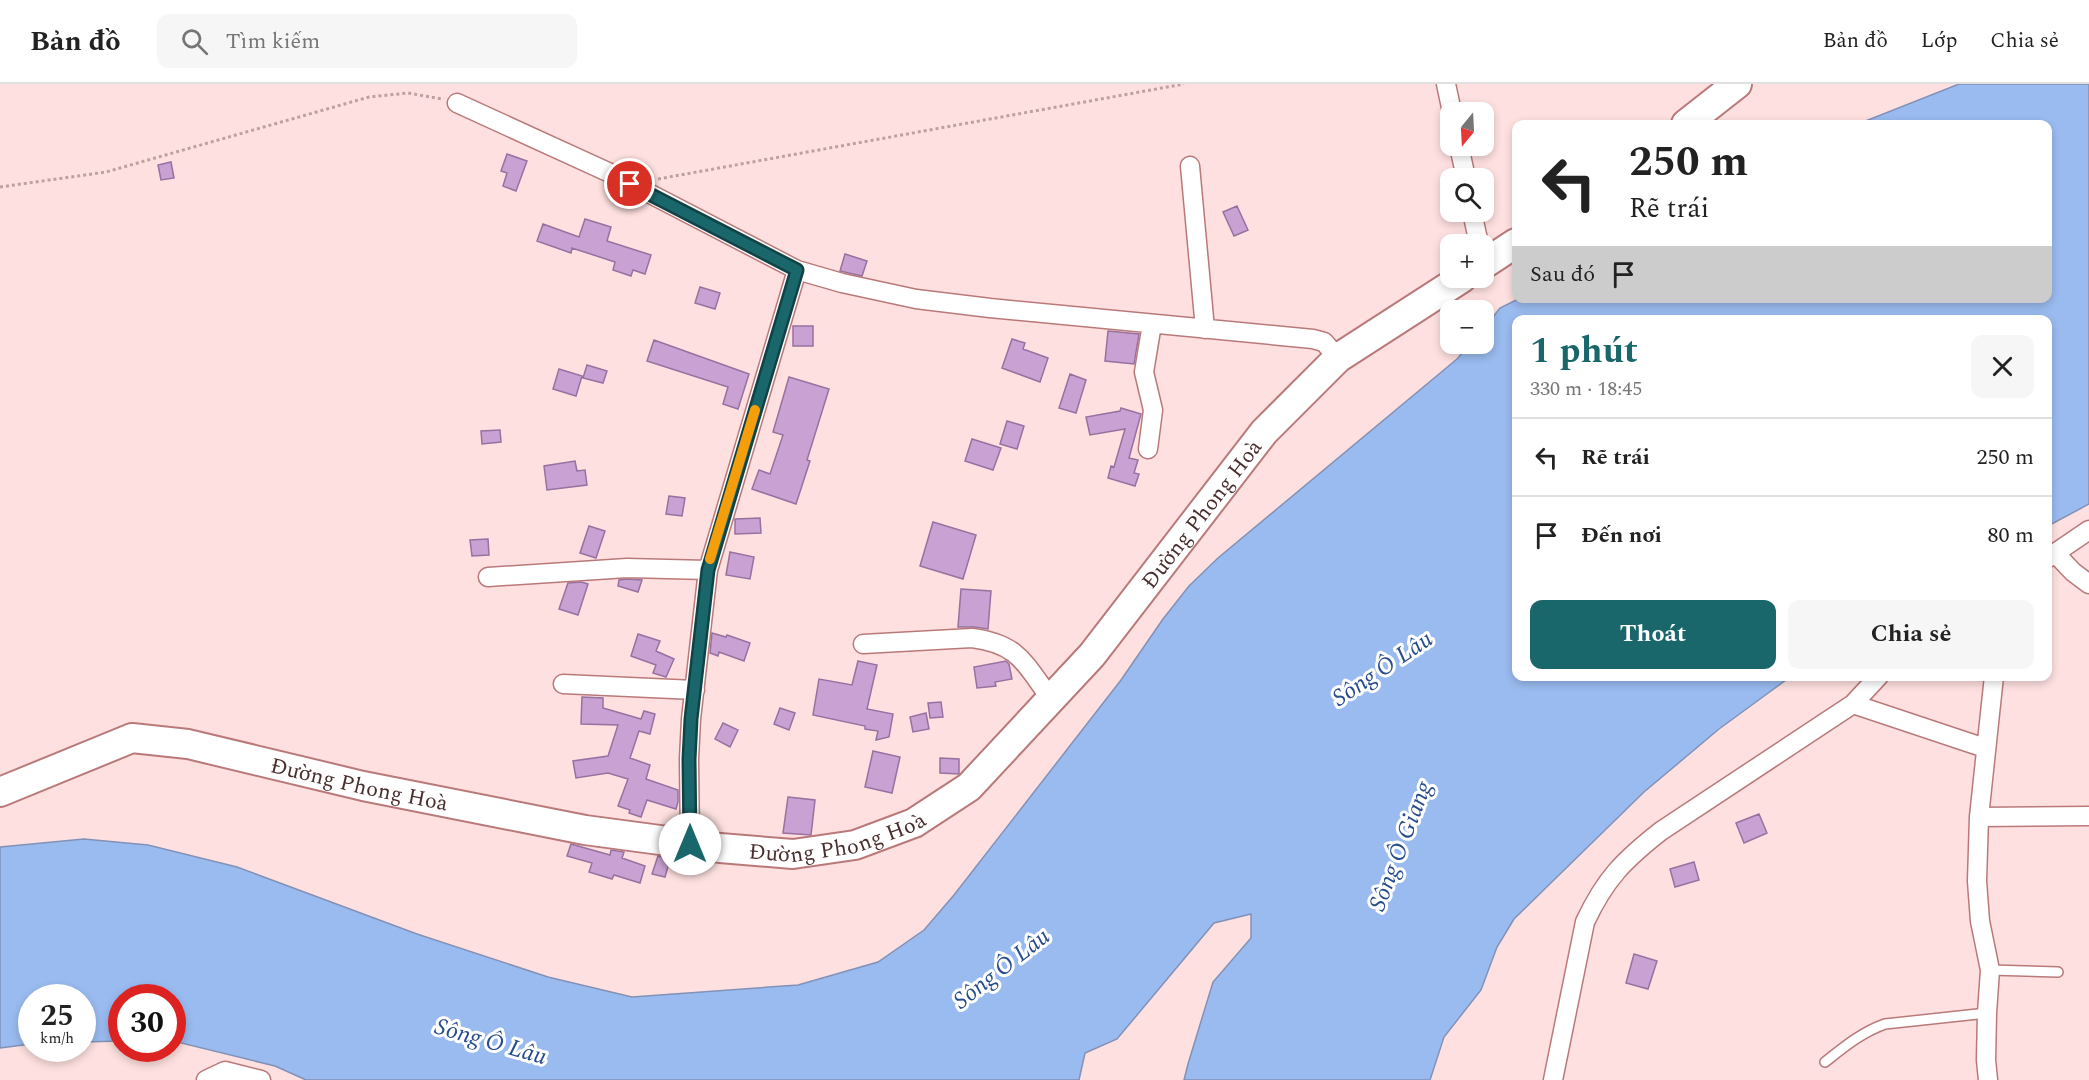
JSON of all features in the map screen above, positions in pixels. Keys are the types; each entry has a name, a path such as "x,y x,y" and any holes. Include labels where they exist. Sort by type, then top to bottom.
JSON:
{"main road":[{"path":"1691,120 1737,84"},
{"path":"1494,257 1512,246"},
{"name":"Đường Phong Hoà","path":"0,792 132,738 188,744 363,786 585,830 690,844 793,854 855,845 914,823 969,787 1092,655 1264,432 1338,358 1446,288"}],"street":[{"path":"1446,84 1450,102"},
{"path":"457,103 610,173 797,270 916,299 1313,339 1324,342 1338,358"},
{"path":"1190,166 1205,329"},
{"path":"690,844 689,759 708,570 797,270"},
{"path":"1148,449 1153,410 1144,372 1152,324"},
{"path":"2052,554 2089,530"},
{"path":"2052,556 2089,584"},
{"path":"488,577 627,568 708,570"},
{"path":"863,644 972,638 988,640 1016,652 1051,699"},
{"path":"1553,1080 1585,922 1596,898 1609,878 1637,850 1661,831 1853,704 1875,681"},
{"path":"1988,1080 1986,1060 1990,970 1977,900 1979,817 1993,681"},
{"path":"563,684 695,690"},
{"path":"1853,704 1985,748"},
{"path":"1979,817 2089,816"},
{"path":"206,1080 225,1071 261,1080"}],"lane":[{"path":"1990,970 2058,972"},
{"path":"1825,1062 1857,1037 1885,1024 1987,1013"}],"path":[{"path":"654,180 1184,84"},
{"path":"0,187 106,172 369,97 408,93 429,95 457,103"}],"water":[{"path":"1959,84 2089,84 2089,504 2052,524 2052,315 1512,315 1512,681 1785,681 1719,729 1644,792 1514,919 1497,947 1481,990 1444,1037 1430,1080 1184,1080 1213,982 1251,938 1251,914 1214,923 1117,1039 1085,1053 1079,1080 306,1080 275,1066 186,1044 186,984 108,984 108,1041 96,1042 96,984 18,984 18,1046 0,1048 0,847 84,839 148,845 237,867 417,934 548,977 632,997 798,985 878,962 924,930 954,895 1121,680 1189,586 1218,558 1461,354 1494,354 1494,316 1500,308 1512,302 2052,303 2052,120 1868,120"}],"building":[{"path":"507,154 527,161 516,191 503,186 507,173 501,171"},
{"path":"171,162 174,178 161,180 158,165"},
{"path":"1237,206 1248,230 1234,236 1223,212"},
{"path":"585,219 611,227 607,241 651,255 645,274 633,270 631,276 613,270 615,262 572,248 571,253 537,241 543,224 579,237"},
{"path":"845,254 867,261 862,276 840,271"},
{"path":"700,287 720,293 715,309 695,303"},
{"path":"793,326 813,326 813,346 793,346"},
{"path":"1108,331 1139,334 1134,364 1105,361"},
{"path":"1012,339 1025,343 1023,349 1048,358 1040,382 1002,368"},
{"path":"654,340 749,374 738,409 723,404 728,387 647,361"},
{"path":"587,365 607,371 603,383 583,378"},
{"path":"559,369 582,376 576,396 553,389"},
{"path":"1070,374 1086,380 1076,413 1059,408"},
{"path":"789,377 829,389 796,504 752,489 759,470 770,474 783,435 773,432"},
{"path":"1121,408 1141,414 1129,458 1138,460 1134,473 1139,474 1135,486 1108,478 1111,466 1114,467 1125,429 1090,435 1086,417 1120,411"},
{"path":"1007,421 1024,426 1017,449 1000,444"},
{"path":"500,430 501,442 482,444 481,431"},
{"path":"972,439 1001,448 993,470 965,461"},
{"path":"575,461 577,471 585,470 587,485 547,490 544,466"},
{"path":"669,496 685,498 682,516 666,514"},
{"path":"760,518 761,533 735,534 735,519"},
{"path":"933,522 976,535 963,579 920,566"},
{"path":"589,526 605,531 596,558 580,553"},
{"path":"488,539 489,555 472,556 470,540"},
{"path":"730,552 754,557 750,579 726,575"},
{"path":"619,580 642,580 638,592 618,586"},
{"path":"568,583 588,584 578,615 559,609"},
{"path":"961,589 991,591 988,629 958,627"},
{"path":"712,633 726,637 727,635 750,643 744,661 719,652 718,656 710,653"},
{"path":"638,634 660,641 656,651 674,659 666,677 653,673 656,665 631,656"},
{"path":"858,661 877,665 867,709 893,714 889,737 876,740 878,731 813,715 819,679 852,685"},
{"path":"1006,661 1009,664 1012,679 995,682 996,686 977,688 974,667"},
{"path":"582,697 603,698 603,708 641,719 644,711 655,714 650,734 639,731 630,758 650,765 646,779 678,790 676,809 647,800 641,817 618,806 628,779 608,773 576,778 573,761 608,756 618,725 581,724"},
{"path":"941,702 943,717 930,718 928,703"},
{"path":"780,708 795,713 789,730 774,724"},
{"path":"926,713 929,729 913,732 910,717"},
{"path":"723,723 738,730 730,747 715,739"},
{"path":"873,751 900,757 892,793 865,787"},
{"path":"940,758 959,759 959,774 940,773"},
{"path":"788,797 815,800 811,835 783,833"},
{"path":"1759,814 1767,833 1744,843 1736,823"},
{"path":"571,844 610,855 611,850 624,852 622,858 645,866 640,883 614,875 612,879 589,872 592,863 567,856"},
{"path":"658,856 670,859 665,877 652,874"},
{"path":"1694,862 1699,880 1675,887 1670,869"},
{"path":"1634,954 1657,961 1648,989 1626,983"}],"slow traffic":[{"path":"710,559 755,410"}],"route":[{"path":"630,184 797,270 708,570 691,719 690,844"}],"water label":[{"name":"Sông Ô Lâu","path":"1382,668"},
{"name":"Sông Ô Giang","path":"1400,846"},
{"name":"Sông Ô Lâu","path":"1001,968"},
{"name":"Sông Ô Lâu","path":"491,1041"}]}
